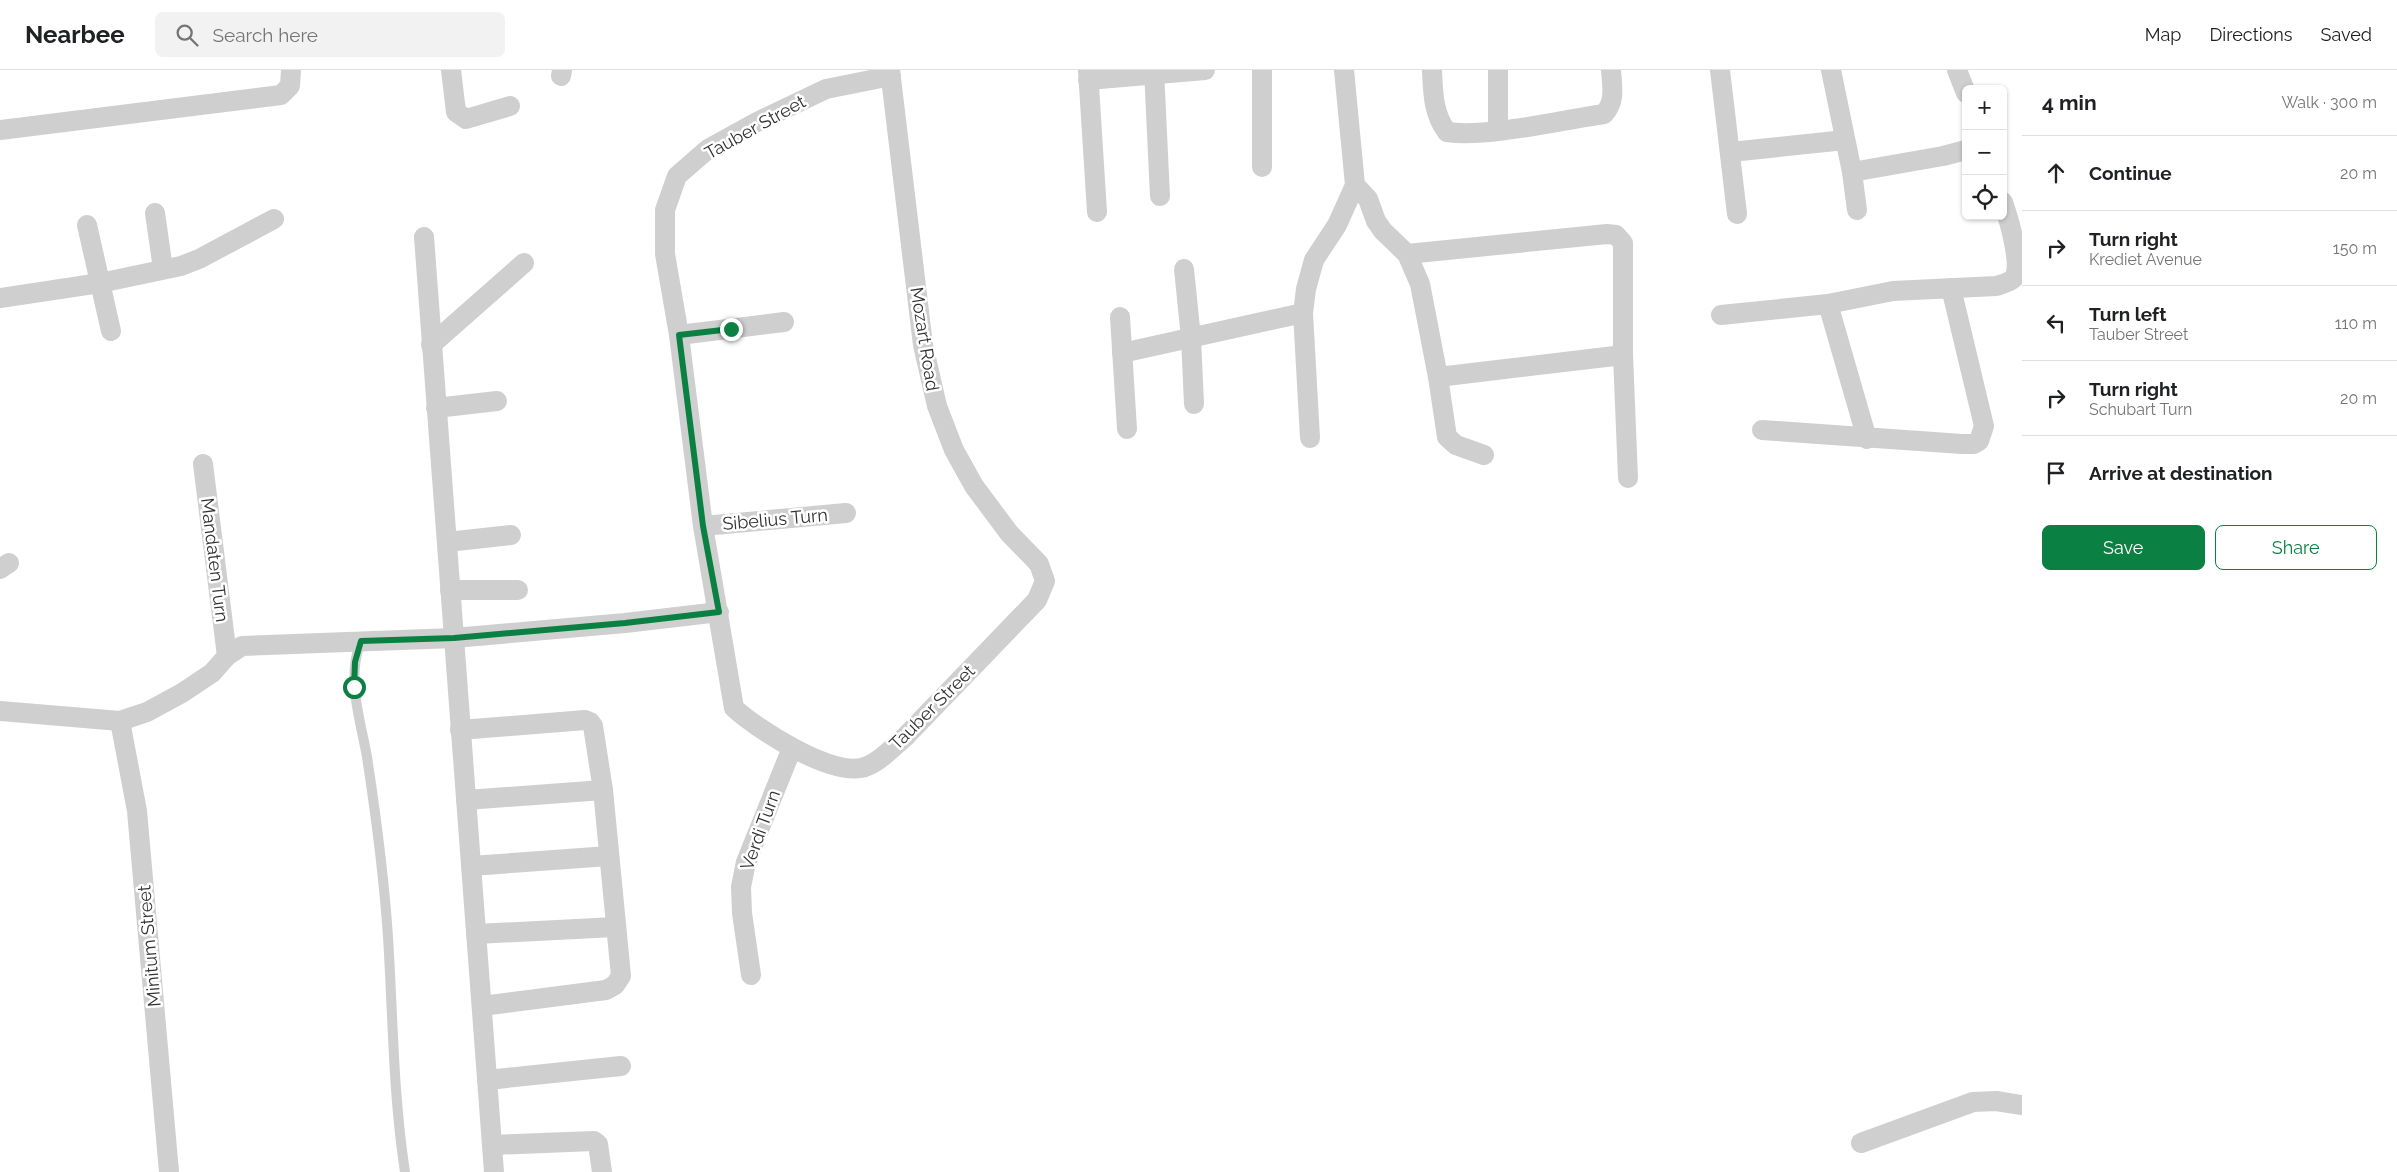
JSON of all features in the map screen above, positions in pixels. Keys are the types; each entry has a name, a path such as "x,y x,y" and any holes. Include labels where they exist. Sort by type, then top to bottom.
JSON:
{"street":[{"path":"0,130 281,95 290,86 291,70"},
{"path":"451,70 456,112 459,116 466,119 510,106"},
{"path":"1097,212 1088,75 1205,70"},
{"path":"1262,70 1262,167"},
{"path":"1310,438 1303,313 1306,289 1314,260 1337,224 1355,185 1344,70"},
{"path":"1432,70 1434,99 1439,122 1447,132 1459,134 1604,114 1611,106 1613,94 1611,70"},
{"path":"1498,70 1498,130"},
{"path":"1720,70 1737,214"},
{"path":"1831,70 1852,172 1857,210"},
{"path":"1957,70 1963,85"},
{"path":"1154,72 1160,196"},
{"name":"Tauber Street","path":"891,73 826,89 757,122 708,149 677,176 665,210 666,254 679,335 703,526 734,708 748,720 792,748 843,768 862,768 885,754 921,721 1037,600 1043,588 1044,576"},
{"name":"Mozart Road","path":"891,73 923,344 937,406 954,450 974,486 1009,533 1040,564 1044,576"},
{"path":"1731,152 1846,140"},
{"path":"1852,172 1962,151"},
{"path":"1355,185 1368,199 1382,231 1407,254 1420,284 1438,377 1447,437 1456,445 1484,454"},
{"path":"155,213 163,270"},
{"path":"1721,315 1828,304 1893,291 1996,286 2015,278 2021,265 2020,252 2007,214"},
{"path":"0,298 100,283 181,266 199,259 274,219"},
{"path":"87,225 111,331"},
{"path":"1407,254 1607,234 1616,235 1623,243 1623,355 1628,478"},
{"path":"424,237 494,1172"},
{"path":"431,345 524,263"},
{"path":"1184,269 1191,338 1194,404"},
{"path":"1762,430 1867,439 1974,444 1982,436 1984,426 1952,288"},
{"path":"1828,304 1867,439"},
{"path":"1122,353 1303,313"},
{"path":"1120,316 1127,428"},
{"path":"679,335 784,322"},
{"path":"1438,377 1623,355"},
{"path":"436,408 497,401"},
{"name":"Mandaten Turn","path":"203,464 227,656"},
{"name":"Sibelius Turn","path":"703,526 846,513"},
{"path":"446,542 511,535"},
{"path":"450,590 518,590"},
{"path":"0,711 120,721 147,712 182,693 212,673 227,656 242,646 454,638 625,623 719,612"},
{"path":"460,730 585,720 593,726 603,790 620,976 615,985 606,990 482,1006"},
{"name":"Minitum Street","path":"120,721 137,811 168,1172"},
{"name":"Verdi Turn","path":"751,975 742,913 741,887 746,862 792,748"},
{"path":"466,800 603,790"},
{"path":"471,866 609,856"},
{"path":"476,934 615,927"},
{"path":"487,1080 621,1066"},
{"path":"1861,1143 1973,1102 1996,1101 2022,1105"},
{"path":"492,1145 594,1141 598,1144 602,1172"}],"lane":[{"path":"361,641 355,662 354,687 376,815 388,936 397,1122 404,1172"}],"route":[{"path":"354,687 353,672 356,653 361,641 454,638 625,623 719,612 703,526 679,335 731,329"}]}
